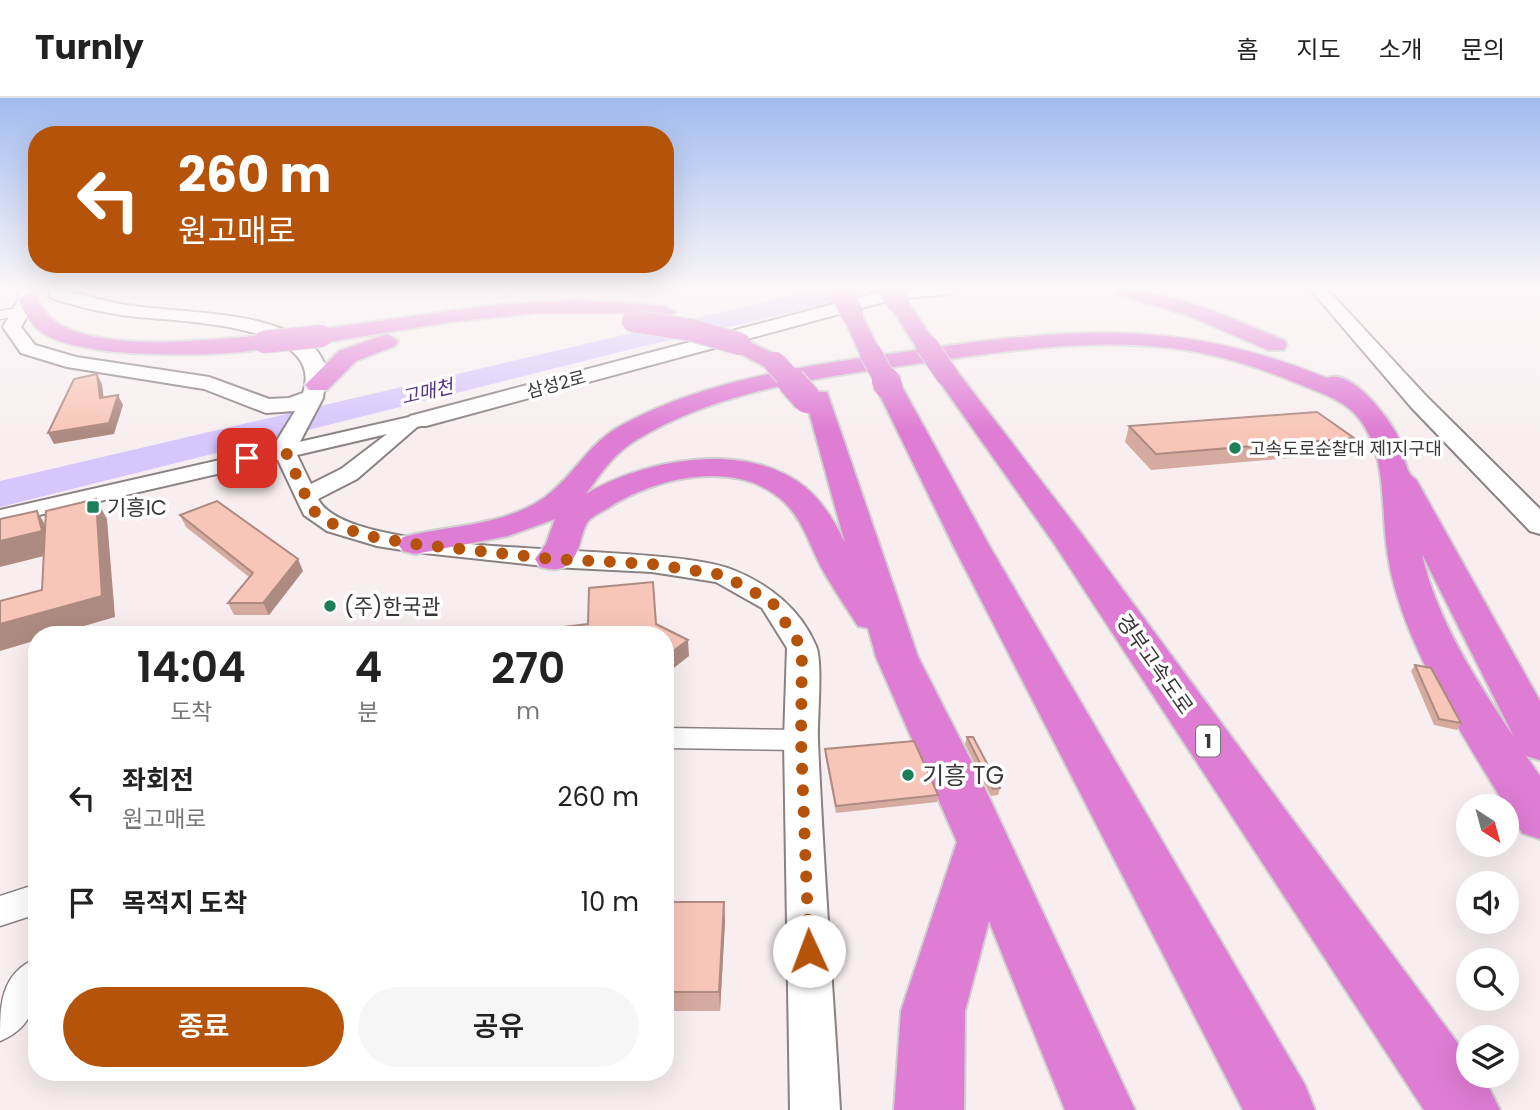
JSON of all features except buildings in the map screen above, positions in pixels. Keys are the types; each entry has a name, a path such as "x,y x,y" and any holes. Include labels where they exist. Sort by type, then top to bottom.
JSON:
{"highway":[{"path":"80,337 161,346 276,337"},
{"path":"148,337 175,340 259,339"},
{"path":"291,419 337,360 364,347 406,337"},
{"path":"730,337 750,341"},
{"path":"743,337 783,362 816,407 897,657 983,843 1100,1110"},
{"path":"864,337 979,559 1280,1110"},
{"name":"경부고속도로","path":"922,337 1069,540 1465,1110"},
{"path":"1259,337 1299,357 1355,398 1382,431 1394,464 1540,743"},
{"path":"415,544 527,519 569,494 612,443 663,415 715,396 804,374 962,350 1094,339 1170,341 1249,357 1289,370 1355,398"},
{"path":"1394,464 1400,531 1411,579 1471,708 1540,818"},
{"path":"553,559 563,545 572,517 622,486 675,471 733,471 752,475 783,487 806,505 820,526 837,563 897,657"},
{"path":"553,559 569,494"},
{"path":"929,1110 933,1011 983,843"}],"main road":[{"path":"19,337 28,349 74,363 209,383 291,419 316,363 307,350 282,337"},
{"name":"삼성2로","path":"418,421 734,337"},
{"path":"1362,337 1428,411 1540,525"}],"street":[{"name":"삼성2로","path":"0,517 291,419 418,421"},
{"path":"291,419 306,496 312,510 336,526 377,538 415,544 553,559 626,561 723,575 772,602 802,648 801,740 815,1110"},
{"path":"306,496 349,474 418,421"},
{"path":"674,738 801,740"},
{"path":"0,911 28,902"},
{"path":"0,1022 28,986"}],"waterway":[{"name":"고매천","path":"0,494 643,337"}],"place":[{"name":"고속도로순찰대 제1지구대","path":"1235,448"},
{"name":"기흥IC","path":"93,507"},
{"name":"(주)한국관","path":"330,606"},
{"name":"기흥 TG","path":"908,775"}],"route":[{"path":"247,458 285,450 312,510 336,526 377,538 553,559 626,561 723,575 772,602 802,648 801,740 809,951"}]}
